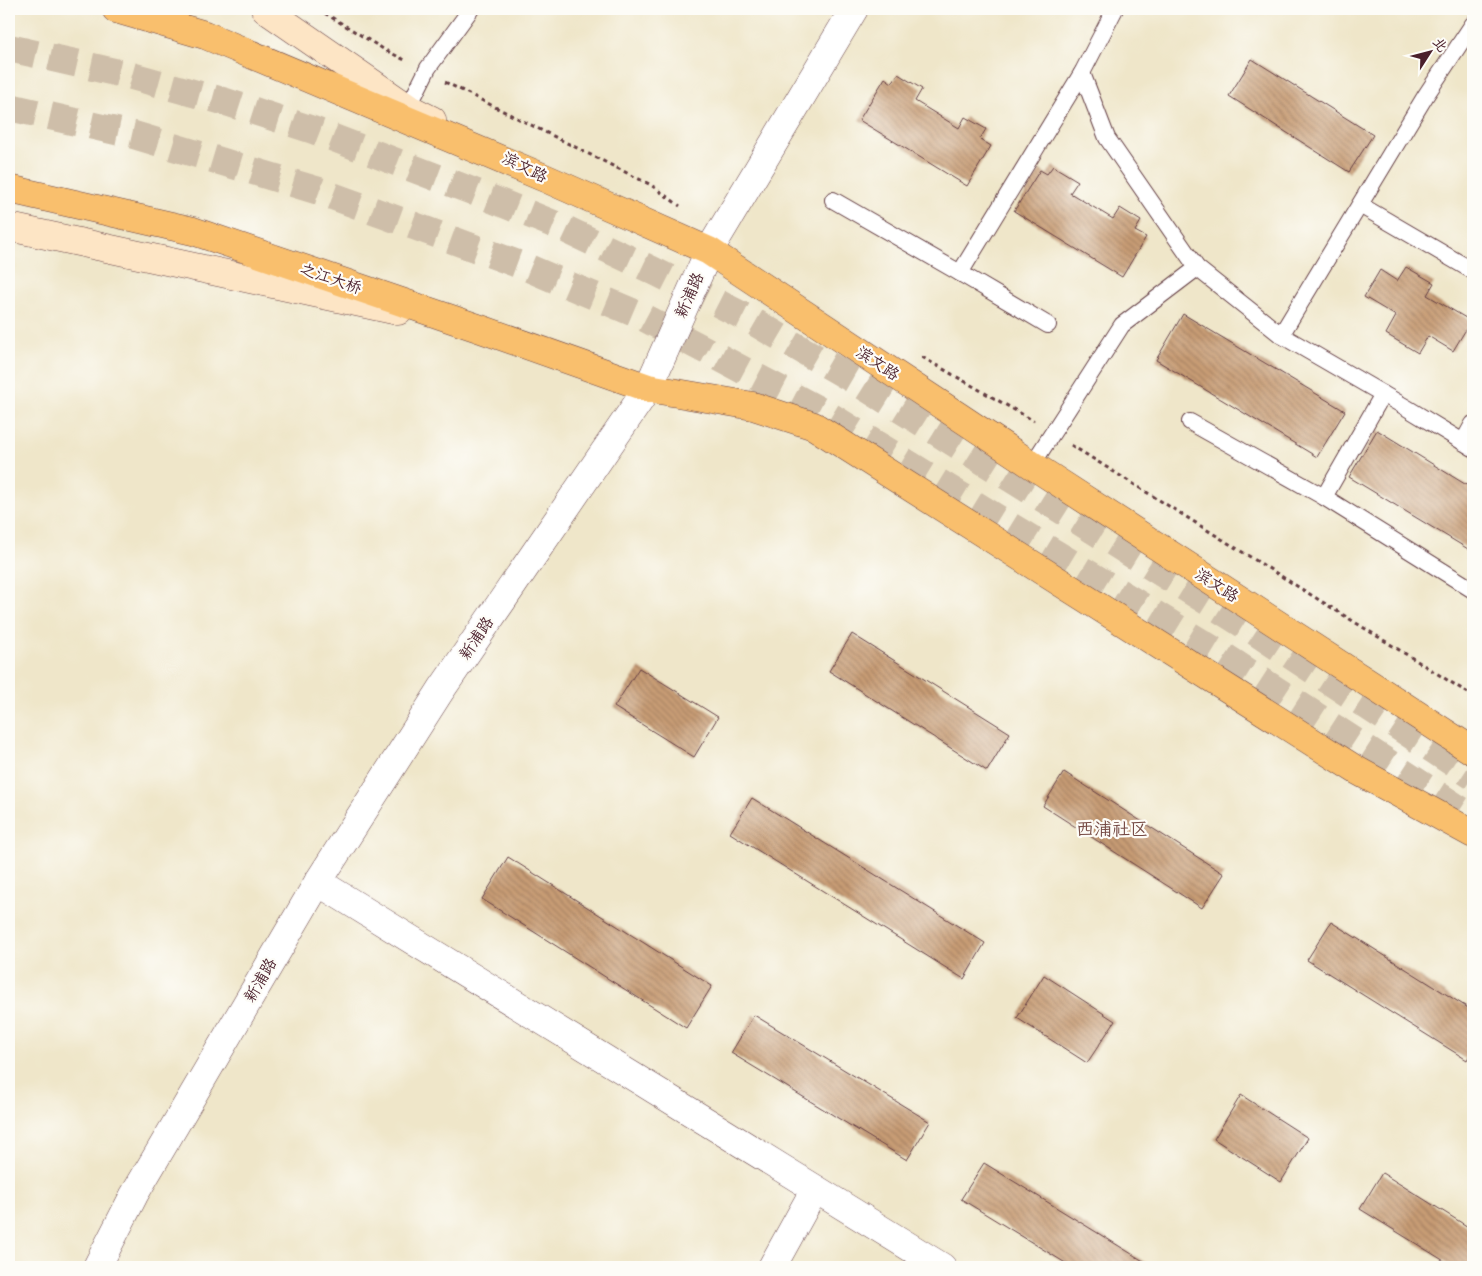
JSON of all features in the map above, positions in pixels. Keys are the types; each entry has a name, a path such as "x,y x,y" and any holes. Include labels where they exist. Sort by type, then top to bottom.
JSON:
{"main road":[{"path":"116,9 205,34 547,179"},
{"name":"滨文路","path":"265,9 408,108 547,179 709,251 1032,465 1473,752"},
{"name":"之江大桥","path":"9,189 193,231 648,388"},
{"path":"9,227 478,328"},
{"path":"648,388 753,406 814,426 1358,771 1473,834"}],"street":[{"name":"新浦路","path":"97,1267 134,1195 318,882 440,690 648,388 709,251 854,9"},
{"path":"318,882 942,1267"},
{"path":"772,1267 815,1189"}],"lane":[{"path":"408,108 428,68 471,9"},
{"path":"960,273 1082,72 1115,9"},
{"path":"1281,335 1426,95 1473,24"},
{"path":"1082,72 1107,138 1197,268 1281,335 1468,445 1473,424"},
{"path":"833,200 1048,325"},
{"path":"1360,205 1473,271"},
{"path":"1032,465 1122,325 1197,268"},
{"path":"1324,497 1383,394"},
{"path":"1190,422 1324,497 1473,590"}],"building":[{"path":"1252,59 1373,135 1349,172 1229,96"},
{"path":"898,74 922,89 915,101 959,128 965,117 986,129 980,139 991,146 967,186 859,120 885,78 892,83"},
{"path":"1053,166 1078,181 1070,193 1113,219 1120,208 1141,221 1135,231 1146,237 1122,277 1014,211 1040,170 1047,174"},
{"path":"1406,267 1434,283 1427,295 1471,321 1453,351 1428,336 1418,353 1386,334 1396,316 1364,297 1380,270 1397,281"},
{"path":"1183,314 1345,411 1317,457 1156,360"},
{"path":"1377,430 1473,489 1473,552 1349,477"},
{"path":"852,634 1010,733 987,771 829,671"},
{"path":"639,668 718,717 694,757 614,707"},
{"path":"1064,772 1224,874 1202,908 1043,806"},
{"path":"752,798 985,943 964,979 730,833"},
{"path":"508,857 712,986 686,1028 482,899"},
{"path":"1331,922 1473,1011 1473,1049 1467,1060 1307,960"},
{"path":"1044,975 1115,1021 1087,1063 1017,1018"},
{"path":"754,1015 930,1122 907,1160 731,1053"},
{"path":"1241,1095 1308,1138 1281,1182 1214,1139"},
{"path":"984,1163 1153,1267 1072,1267 961,1199"},
{"path":"1382,1173 1473,1230 1473,1267 1454,1267 1360,1209"}],"tunnel":[{"path":"9,48 128,75 226,102 313,130 561,227 654,271 749,319 854,380 1248,627 1473,776"},
{"path":"9,107 134,135 319,191 526,267 639,315 828,415 1225,657 1473,818"}],"district":[{"name":"西浦社区","path":"1112,829"}]}
